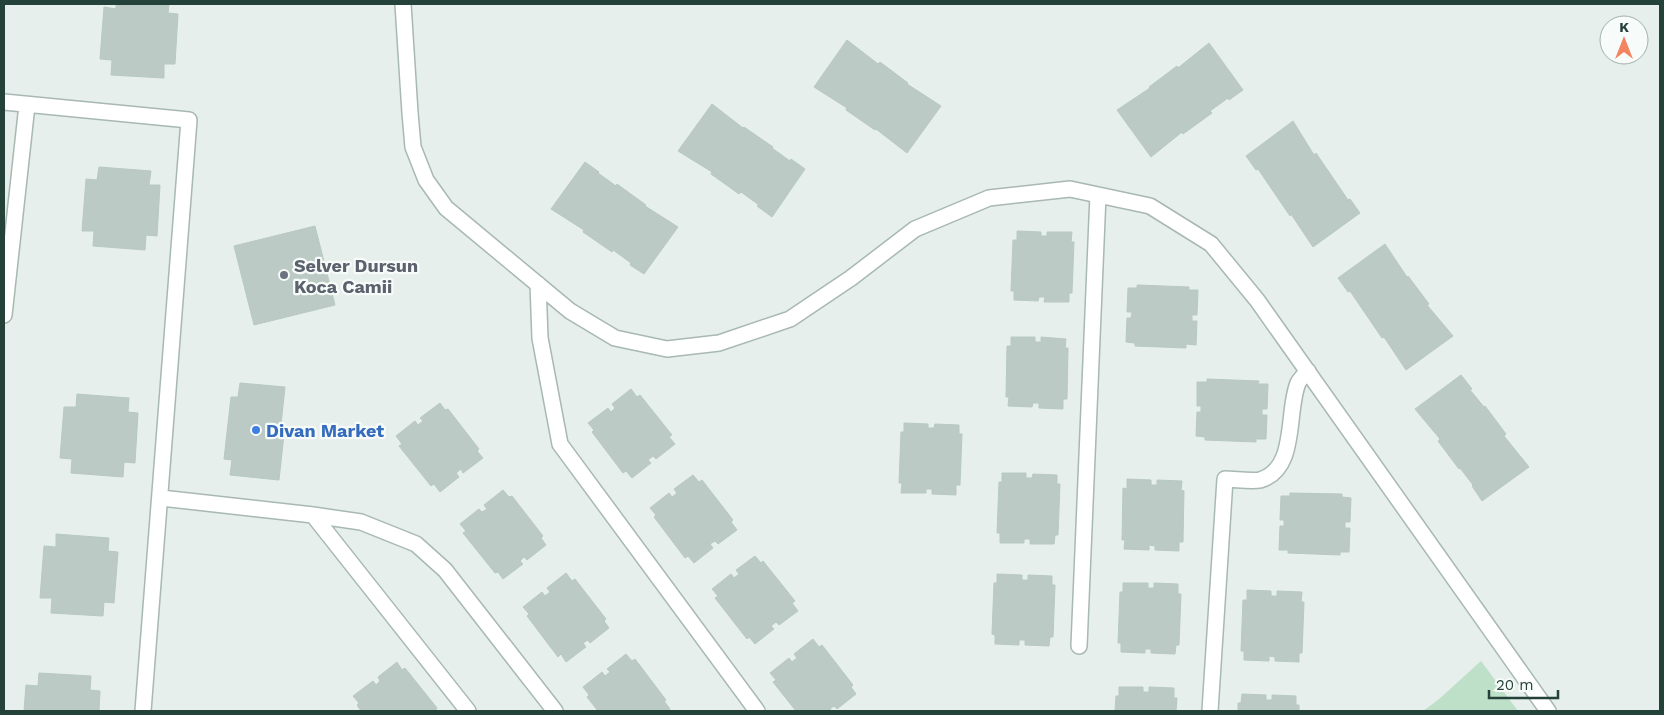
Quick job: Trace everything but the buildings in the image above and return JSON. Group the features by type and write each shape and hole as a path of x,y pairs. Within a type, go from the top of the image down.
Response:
{"street":[{"path":"403,4 414,147 426,180 446,208 570,311 615,338 667,349 719,343 790,319 851,278 915,229 989,198 1070,188 1150,206 1211,244 1257,300 1548,711"},
{"path":"4,102 189,120 143,711"},
{"path":"4,315 27,105"},
{"path":"1079,646 1098,195"},
{"path":"538,284 540,338 560,444 757,711"},
{"path":"1210,711 1225,479 1258,480 1266,477 1279,466 1286,452 1298,382 1308,371"},
{"path":"160,498 361,522 416,544 446,570 554,711"},
{"path":"313,515 468,711"}],"green space":[{"path":"1481,661 1518,711 1423,711 1438,700"}],"place":[{"name":"Selver Dursun Koca Camii","path":"284,275"},
{"name":"Divan Market","path":"256,430"}]}
